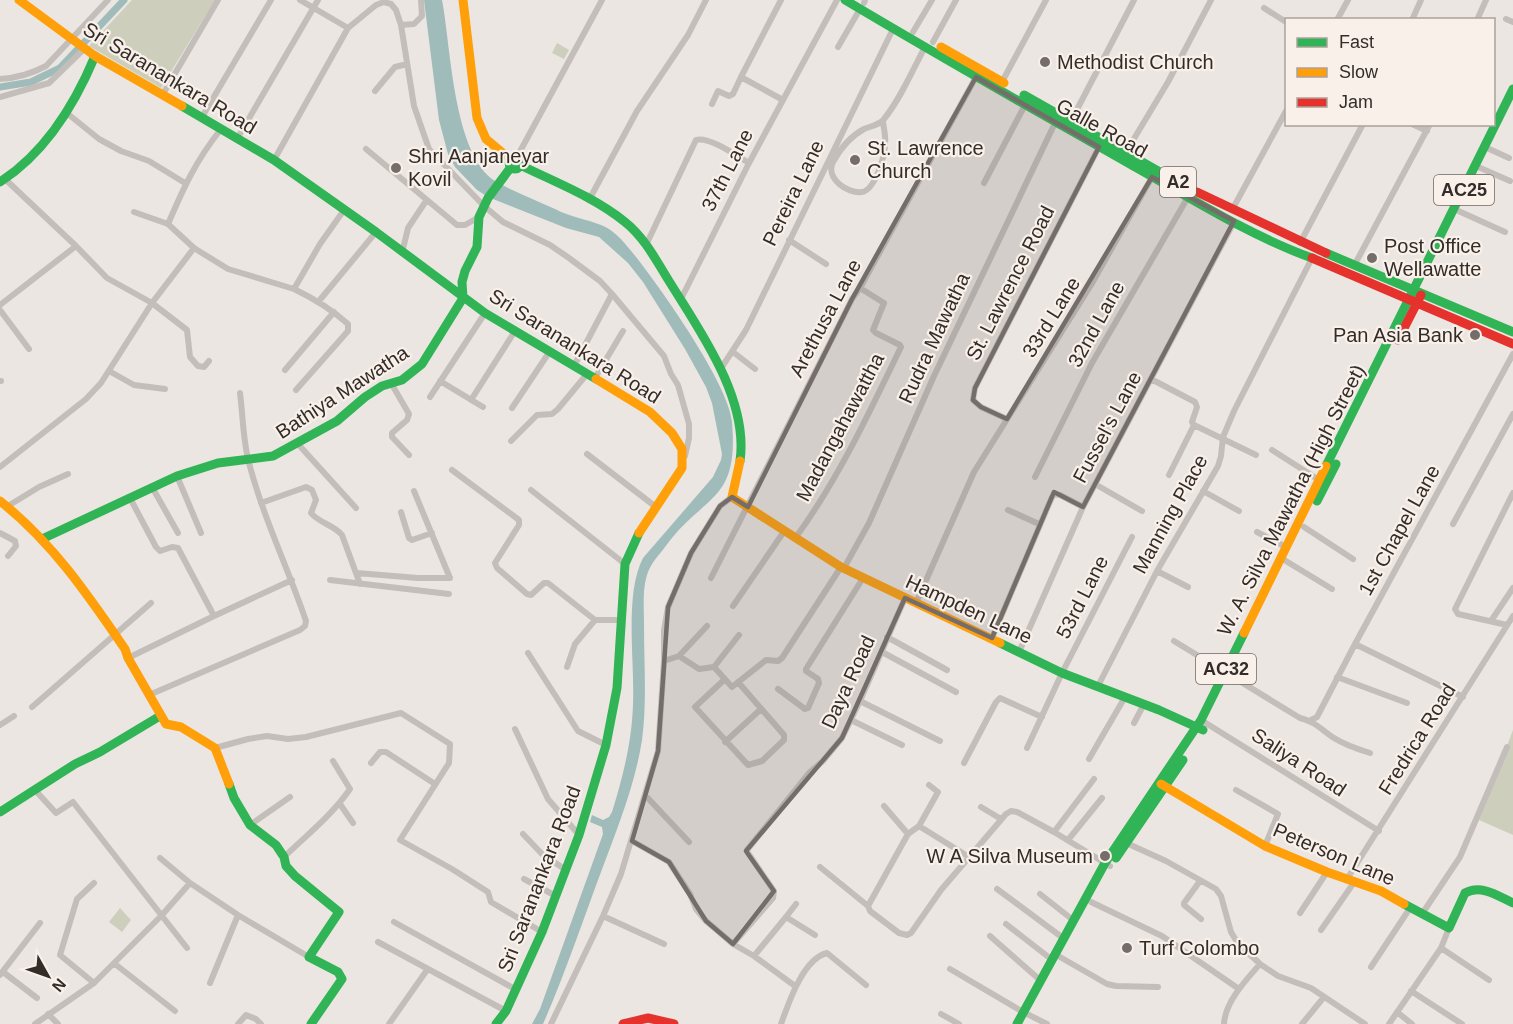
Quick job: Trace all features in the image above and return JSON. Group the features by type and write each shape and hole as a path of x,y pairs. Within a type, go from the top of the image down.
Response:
{"main road":[{"name":"Sri Saranankara Road","path":"20,0 95,56 274,160 485,313 643,406 678,440 685,456 682,468 634,541 625,564 616,688 606,745 579,835 542,932 506,1011 496,1024"},
{"path":"463,0 473,99 481,131 487,140 514,162 623,220 646,245 707,342 740,426 740,457 732,497"},
{"name":"Galle Road","path":"845,0 862,3 913,32 929,45"},
{"name":"Galle Road","path":"862,3 893,28 1002,82 1126,152 1234,221 1312,258 1513,332"},
{"path":"2,181 36,150 68,114 95,56"},
{"name":"Galle Road","path":"949,57 976,78 1152,177 1300,244 1354,264 1513,344"},
{"name":"AC25","path":"1416,296 1454,209 1513,90"},
{"path":"463,298 462,282 477,247 479,217 486,202 514,162"},
{"name":"W. A. Silva Mawatha (High Street)","path":"1284,559 1286,547 1319,480 1416,296"},
{"name":"W. A. Silva Mawatha (High Street)","path":"1017,1024 1026,1017 1056,958 1063,938 1107,865 1202,725 1284,559 1304,527 1416,296"},
{"name":"Bathiya Mawatha","path":"42,539 177,476 218,462 273,456 298,444 337,421 382,386 402,380 422,364 463,298"},
{"name":"Hampden Lane","path":"732,497 842,568 1062,673 1202,725"},
{"path":"4,503 42,539 72,573 125,648 128,658 166,724 181,727 215,748 234,798 250,825 276,845 284,857 286,866 295,876 339,912 309,957 338,972 342,979 311,1024"},
{"path":"0,812 75,764 100,752 160,716"},
{"name":"Peterson Lane","path":"1162,784 1265,846 1327,872 1382,891 1449,928"},
{"name":"W. A. Silva Mawatha (High Street)","path":"1026,1017 1040,980 1091,902 1107,865"},
{"path":"1449,928 1469,889 1477,888 1513,903"},
{"path":"623,1024 641,1018 662,1019 674,1024"}],"street":[{"path":"0,79 15,78 36,72 46,66 108,0"},
{"path":"163,94 218,0"},
{"path":"202,117 271,0"},
{"path":"300,0 348,28"},
{"path":"237,139 318,0"},
{"path":"401,25 414,24 422,16 422,0"},
{"path":"514,162 602,0"},
{"path":"589,200 637,111 688,34 706,0"},
{"path":"712,104 718,91 729,96 733,94 781,0"},
{"name":"37th Lane","path":"681,299 749,163 837,0"},
{"path":"913,32 932,0"},
{"path":"883,122 862,130 846,143 831,167 831,173 838,183 850,190 862,192 868,189 877,176 882,164 885,144 883,122 956,0"},
{"path":"1002,82 1046,0"},
{"path":"1071,121 1134,0"},
{"path":"1126,152 1168,82 1211,0"},
{"path":"1338,18 1348,0"},
{"path":"1413,18 1421,0"},
{"path":"1478,18 1486,0"},
{"path":"274,160 348,28 376,5 384,2 391,4 396,10 401,25 414,106 429,149 486,202 503,222 550,245 600,281 664,356 670,374 678,385 689,424 685,456"},
{"path":"838,47 862,3"},
{"path":"1264,8 1285,21"},
{"path":"1506,19 1513,22"},
{"name":"Pereira Lane","path":"719,370 746,330 893,28"},
{"path":"0,97 49,83 85,48"},
{"path":"375,91 395,67 407,64"},
{"path":"741,77 783,100"},
{"name":"Arethusa Lane","path":"711,578 847,309 976,78"},
{"path":"984,183 1025,105"},
{"path":"68,114 99,139 121,151 149,160 185,183"},
{"path":"1231,211 1285,115"},
{"name":"Rudra Mawatha","path":"738,682 766,660 778,661 782,658 842,568 868,523 934,376 1055,123"},
{"path":"1300,244 1362,126"},
{"path":"1354,264 1429,128"},
{"path":"168,224 185,183 200,155 220,129"},
{"path":"646,245 696,140 699,138 710,141 749,163"},
{"name":"St. Lawrence Road","path":"1007,419 973,400 975,388 1099,147"},
{"path":"1485,147 1509,158"},
{"path":"366,149 457,225 465,225 479,217"},
{"path":"1476,165 1510,181"},
{"name":"33rd Lane","path":"916,603 974,472 1091,285 1152,177"},
{"path":"2,181 76,246 107,278 152,303 187,330 190,357 198,366 204,367 209,361"},
{"name":"32nd Lane","path":"1035,477 1092,363 1189,193"},
{"path":"402,253 408,228 426,201"},
{"path":"1454,209 1505,232"},
{"path":"294,289 320,244 344,210"},
{"path":"134,212 168,224 194,248 228,269 294,289 319,301 348,324 348,332 296,390"},
{"name":"Fussel's Lane","path":"1019,652 1083,507 1234,221"},
{"path":"319,301 376,232"},
{"path":"789,240 826,264"},
{"path":"0,304 76,246"},
{"path":"0,467 86,399 108,371 152,303 194,248"},
{"name":"Manning Place","path":"1098,686 1221,456 1223,437 1312,258"},
{"name":"Madangahawattha","path":"796,537 820,504 846,459 901,348 900,345 873,330 885,305 881,300 860,288"},
{"path":"574,366 612,294"},
{"path":"0,310 29,349"},
{"path":"285,370 334,312"},
{"path":"430,396 485,313"},
{"path":"471,400 515,331"},
{"path":"511,441 537,415 552,414 558,409 591,376 623,331"},
{"path":"512,408 550,351"},
{"path":"733,352 755,369"},
{"name":"1st Chapel Lane","path":"1311,720 1317,717 1513,354"},
{"path":"108,371 134,385 165,389"},
{"path":"1151,379 1195,402 1197,407 1192,422 1194,425 1169,475"},
{"path":"440,381 483,407"},
{"path":"391,383 409,414 407,420 392,433 392,438 408,455"},
{"path":"149,694 305,626 306,621 292,580 261,503 248,460 240,393"},
{"path":"1453,524 1513,414"},
{"path":"1194,425 1223,437 1256,455"},
{"path":"298,444 356,508"},
{"path":"1272,450 1319,480"},
{"path":"587,454 656,507"},
{"path":"452,470 519,520 519,525 495,563 497,568 527,594 531,595 544,583 548,583 595,620 620,620"},
{"path":"4,503 68,474"},
{"path":"177,476 201,533"},
{"path":"1095,484 1142,512"},
{"path":"152,487 178,533"},
{"path":"261,503 296,489 312,490 316,500 311,513 321,522 338,530 360,584"},
{"path":"531,490 625,564"},
{"path":"357,573 450,578 414,491"},
{"path":"1203,491 1239,511"},
{"path":"992,638 1039,524 1055,494 1083,507"},
{"path":"1507,625 1468,618 1458,614 1455,609 1513,494"},
{"path":"551,1024 621,874 658,751 664,630 668,607 691,553 720,506 732,497"},
{"path":"130,498 156,547 160,551 172,547 178,548 214,616"},
{"path":"1008,510 1039,524"},
{"path":"401,512 409,538 412,540 432,533"},
{"path":"1304,527 1353,559"},
{"path":"733,606 785,530"},
{"path":"1257,532 1286,547"},
{"path":"0,533 15,541 16,546 8,556"},
{"name":"53rd Lane","path":"1027,748 1062,673 1132,537"},
{"path":"1284,559 1332,589"},
{"path":"1157,572 1188,587"},
{"path":"778,689 805,709 808,708 819,683 818,679 806,669 863,578"},
{"path":"128,658 292,580"},
{"path":"330,580 449,594"},
{"path":"1491,621 1513,588"},
{"name":"Daya Road","path":"734,944 773,898 774,891 747,850 810,772 823,761 842,738 905,598"},
{"path":"32,707 150,603"},
{"name":"Fredrica Road","path":"1321,930 1379,831 1513,616"},
{"path":"567,667 575,644 595,620"},
{"path":"664,661 679,656 707,626"},
{"path":"679,656 699,669 714,667 740,634"},
{"path":"887,637 947,670"},
{"path":"1174,640 1300,718 1311,720 1330,736 1346,745 1370,753"},
{"name":"Fredrica Road","path":"1355,644 1463,697"},
{"path":"882,652 956,692"},
{"path":"528,653 578,731 606,745"},
{"path":"714,667 725,679 732,687 738,682 784,735 784,740 762,761 748,765 695,707 725,679"},
{"path":"1337,677 1407,703"},
{"path":"1089,759 1125,697"},
{"path":"964,763 1000,698 1042,717"},
{"path":"860,701 940,741"},
{"path":"1134,723 1144,705"},
{"path":"725,742 761,709"},
{"path":"215,748 267,736 288,739 306,737 401,713 450,744 449,763 400,840 470,880 488,892 491,902 542,932"},
{"path":"0,725 14,716"},
{"path":"851,720 902,745"},
{"name":"Saliya Road","path":"1202,725 1379,831"},
{"path":"515,729 548,799 579,835"},
{"path":"1422,915 1460,857 1507,747"},
{"path":"371,763 380,752 386,752 435,784"},
{"path":"284,857 340,804 350,789 333,761"},
{"path":"1054,832 1094,780"},
{"path":"868,906 908,834 920,826 938,792 928,785"},
{"path":"35,790 56,813 73,802 187,948"},
{"path":"1236,790 1278,814 1265,846"},
{"path":"645,795 689,842"},
{"path":"250,825 290,797"},
{"path":"1068,840 1102,798"},
{"path":"340,804 353,823"},
{"path":"884,806 908,834"},
{"path":"981,807 1001,819"},
{"path":"820,867 868,906 870,911 899,933 907,935 911,933 941,890 1001,819 1011,811 1054,832 1107,865"},
{"path":"920,826 969,857"},
{"path":"524,834 542,854 566,870"},
{"path":"632,841 669,862 690,894 696,909 706,921 734,944 795,986"},
{"path":"1122,842 1166,861 1216,890 1221,896 1231,932 1237,942 1260,963 1278,976 1311,988 1365,1024"},
{"path":"160,858 190,883 238,915 309,957"},
{"path":"1300,913 1327,872"},
{"path":"524,879 556,896"},
{"path":"1200,881 1184,905 1201,919"},
{"path":"94,883 78,899 60,955 94,983"},
{"path":"35,1024 94,983 115,964 190,883"},
{"path":"997,889 1063,938"},
{"path":"1040,894 1073,920"},
{"path":"1091,902 1162,936 1239,989"},
{"path":"754,956 796,904"},
{"path":"1371,967 1410,908"},
{"path":"210,983 238,915"},
{"path":"603,916 664,944"},
{"path":"786,916 815,935"},
{"path":"394,922 515,989"},
{"path":"37,998 1,973 40,923"},
{"path":"1006,924 1056,958 1107,984 1158,987"},
{"path":"1389,1024 1441,948 1449,928"},
{"path":"990,936 1040,980"},
{"path":"378,942 506,1011"},
{"path":"1441,948 1489,980"},
{"path":"781,1024 795,986 818,955 827,953 866,985"},
{"path":"1224,1024 1224,1016 1239,989 1260,963"},
{"path":"115,964 175,1011"},
{"path":"950,969 1026,1017 1047,1024"},
{"path":"389,1024 427,970"},
{"path":"1411,991 1462,1024"},
{"path":"1302,1024 1323,997"},
{"path":"1397,1012 1412,1024"},
{"path":"48,1014 58,1024"},
{"path":"941,1014 959,1024"},
{"path":"238,1024 246,1015 261,1024"}],"highlighted area":[{"path":"976,77 1099,147 975,388 973,400 981,407 1007,419 1152,177 1234,221 1083,507 1054,492 992,638 905,598 842,738 746,851 774,891 733,944 706,921 669,862 632,841 658,751 668,607 691,553 720,506 732,497 748,507 852,299"}],"green space":[{"path":"132,0 215,0 161,88 89,46"},
{"path":"557,43 569,50 564,59 552,53"},
{"path":"1513,730 1513,835 1479,820"},
{"path":"120,908 131,920 122,932 109,922"}],"water":[{"path":"424,0 442,0 462,124 470,148 481,167 502,185 561,212 605,227 622,240 691,335 719,384 732,422 733,449 730,469 724,483 716,495 679,529 648,572 644,598 644,712 639,757 619,823 543,1024 532,1024 540,1009 603,834 602,827 590,822 592,815 603,820 609,817 626,759 632,718 632,609 637,573 643,558 713,477 722,454 712,403 706,387 643,282 628,263 599,237 566,228 488,197 477,190 455,167 448,154 439,120"}],"waterway":[{"path":"0,87 31,82 60,68 124,0"}],"traffic: fast":[{"path":"845,0 1219,215 1288,249 1312,258"},
{"path":"0,182 31,157 45,142 78,92 95,56"},
{"path":"1495,125 1513,89"},
{"path":"1024,95 1158,171"},
{"path":"182,106 274,160 485,313 596,379"},
{"path":"1326,466 1495,126"},
{"path":"515,157 521,163 515,169 509,163 515,157"},
{"path":"520,165 574,190 613,213 632,228 644,242 720,366 737,414 741,438 740,461"},
{"path":"42,539 177,476 218,463 273,456 337,421 382,386 402,380 422,364 463,298 462,282 477,247 479,217 488,198 511,167"},
{"path":"1326,253 1513,332"},
{"path":"1317,501 1336,464"},
{"path":"496,1024 506,1011 542,932 579,835 606,745 617,688 625,564 639,533"},
{"path":"1017,1024 1105,863 1201,720 1244,633"},
{"path":"1000,643 1062,673 1159,710 1203,730"},
{"path":"0,812 75,764 100,752 160,716"},
{"path":"1116,858 1183,760"},
{"path":"229,784 234,798 250,825 276,845 284,857 286,866 295,876 339,912 309,957 338,972 342,979 311,1024"},
{"path":"1404,904 1449,928 1465,893 1483,890 1513,903"}],"traffic: slow":[{"path":"19,0 95,56 182,106"},
{"path":"463,0 477,118 486,139 510,159"},
{"path":"941,47 1004,83"},
{"path":"596,379 650,412 672,433 682,449 682,468 639,533"},
{"path":"740,461 732,497 841,567 1000,643"},
{"path":"1244,633 1326,466"},
{"path":"0,501 53,552 83,589 125,649 166,724 181,727 215,748 229,784"},
{"path":"1161,784 1265,846 1327,872 1381,891 1404,904"}],"traffic: jam":[{"path":"1197,192 1326,253"},
{"path":"1312,258 1513,344"},
{"path":"1398,340 1421,295"},
{"path":"623,1024 648,1018 674,1024"}],"place":[{"name":"Methodist Church","path":"1045,62"},
{"name":"St. Lawrence Church","path":"855,160"},
{"name":"Shri Aanjaneyar Kovil","path":"396,168"},
{"name":"Post Office Wellawatte","path":"1372,258"},
{"name":"Pan Asia Bank","path":"1475,335"},
{"name":"W A Silva Museum","path":"1105,856"},
{"name":"Turf Colombo","path":"1127,948"}]}
